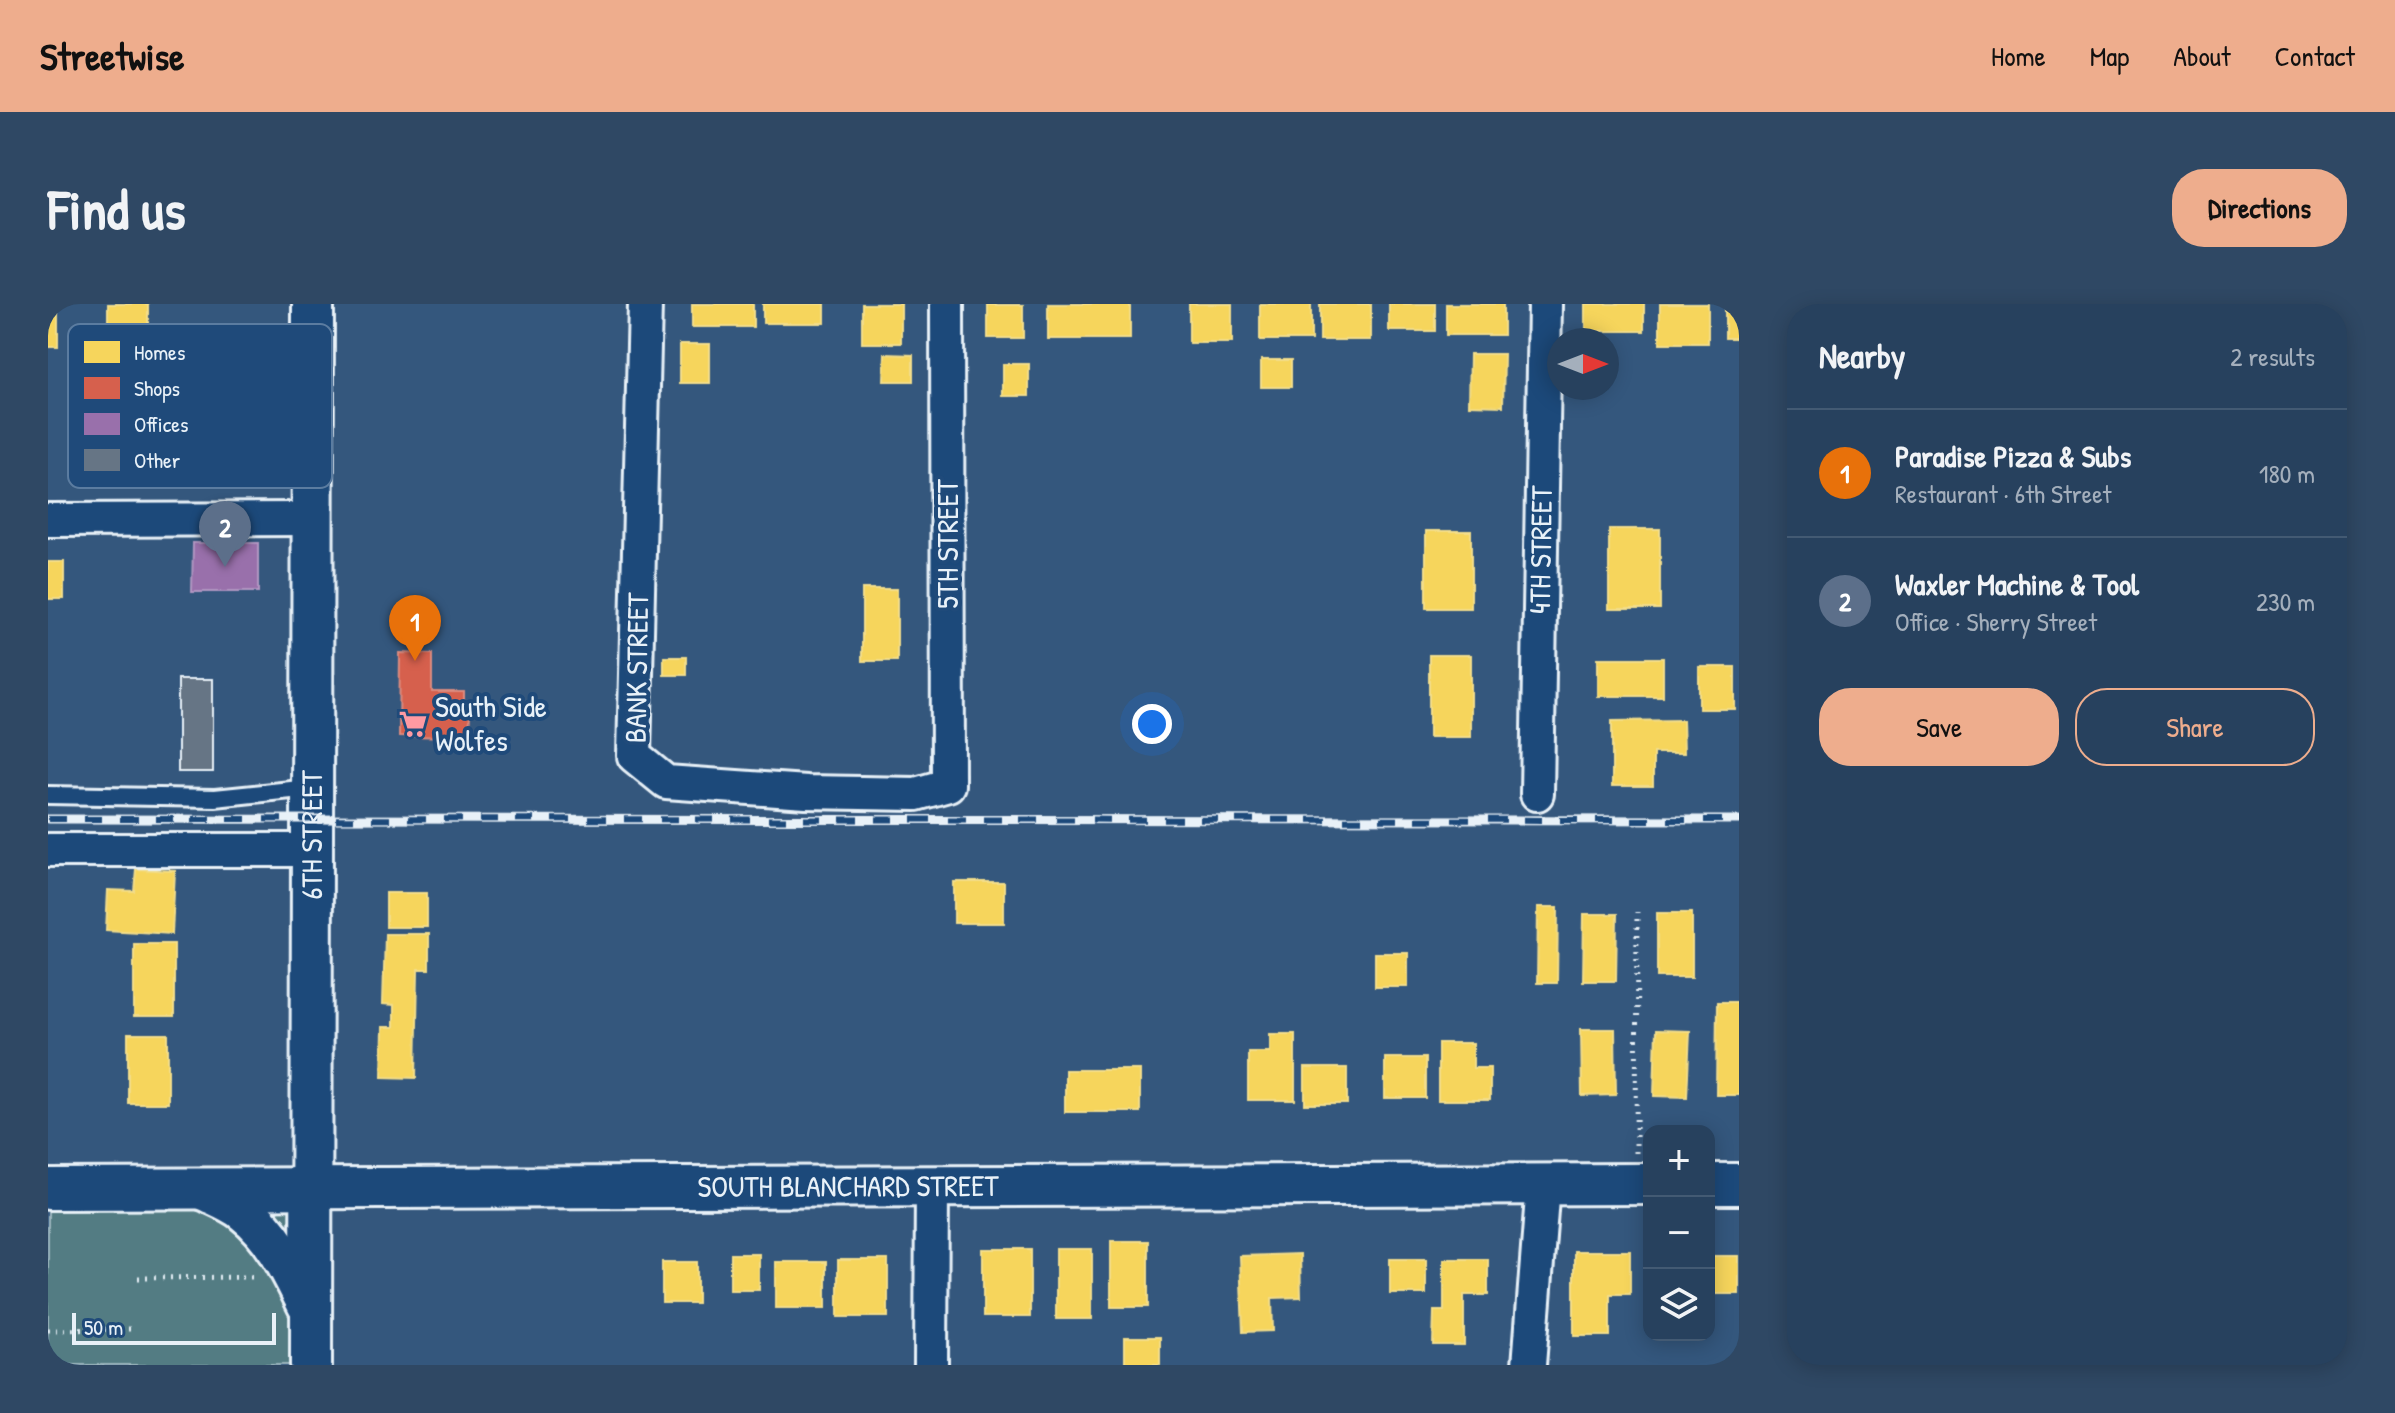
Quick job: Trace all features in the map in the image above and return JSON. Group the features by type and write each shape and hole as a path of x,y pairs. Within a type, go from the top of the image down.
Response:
{"street":[{"name":"6TH STREET","path":"313,304 313,324"},
{"name":"BANK STREET","path":"645,304 634,756 666,782 806,792 916,794 948,785"},
{"name":"5TH STREET","path":"947,304 948,785"},
{"name":"4TH STREET","path":"1537,794 1545,304"},
{"name":"6TH STREET","path":"311,488 311,1365"},
{"path":"48,520 311,519"},
{"path":"48,850 310,850"},
{"name":"SOUTH BLANCHARD STREET","path":"48,1189 1543,1184 1642,1169"},
{"path":"1529,1365 1543,1184"},
{"path":"1715,1184 1739,1184"},
{"path":"931,1365 932,1187"},
{"path":"201,1188 243,1210 269,1236 311,1311"}],"lane":[{"path":"48,795 215,798 310,788"}],"path":[{"path":"1637,912 1642,1169"},
{"path":"138,1278 293,1276"},
{"path":"48,1330 134,1329"}],"green space":[{"path":"310,1189 311,1365 48,1365 48,1190"}],"building: Homes":[{"path":"108,304 148,304 148,324 108,324"},
{"path":"692,304 753,304 753,327 692,327"},
{"path":"763,304 825,304 825,323 763,323"},
{"path":"862,304 901,304 901,343 862,343"},
{"path":"1048,304 1130,304 1130,339 1048,339"},
{"path":"1189,304 1232,304 1232,343 1189,343"},
{"path":"1260,304 1311,304 1311,340 1260,340"},
{"path":"1320,304 1371,304 1371,340 1320,340"},
{"path":"1389,304 1435,304 1435,331 1389,331"},
{"path":"1446,304 1503,304 1503,335 1446,335"},
{"path":"1586,304 1644,304 1644,331 1586,328"},
{"path":"1660,304 1708,304 1708,343 1660,343"},
{"path":"1725,304 1739,304 1739,338 1725,338"},
{"path":"48,305 58,305 58,347 48,347"},
{"path":"988,305 1023,305 1023,338 988,338"},
{"path":"680,344 710,344 710,383 680,383"},
{"path":"885,354 913,355 913,381 884,381"},
{"path":"1470,354 1504,354 1503,406 1469,405"},
{"path":"1261,360 1291,360 1291,387 1261,387"},
{"path":"1003,364 1029,364 1029,396 1003,396"},
{"path":"1609,529 1660,529 1660,609 1609,609"},
{"path":"1426,531 1471,531 1471,608 1426,608"},
{"path":"48,562 64,562 64,599 48,599"},
{"path":"862,589 897,589 897,661 862,661"},
{"path":"1429,655 1471,655 1471,737 1429,737"},
{"path":"664,657 686,657 686,675 664,675"},
{"path":"1598,658 1663,658 1663,696 1598,696"},
{"path":"1699,667 1735,667 1735,709 1699,709"},
{"path":"1683,720 1684,753 1653,753 1653,786 1612,786 1612,721"},
{"path":"136,869 175,871 172,934 106,930 108,890 134,891"},
{"path":"954,882 1004,882 1004,923 954,923"},
{"path":"386,893 427,893 427,927 386,927"},
{"path":"1538,907 1558,907 1557,983 1537,983"},
{"path":"1657,913 1692,913 1692,977 1657,977"},
{"path":"1584,914 1617,914 1616,981 1583,981"},
{"path":"385,934 429,934 429,969 418,969 416,1078 382,1077 383,1027 394,1027 394,1005 383,1004"},
{"path":"134,944 174,944 174,1017 134,1017"},
{"path":"1375,953 1408,953 1408,987 1375,987"},
{"path":"1717,1002 1739,1002 1739,1095 1716,1095"},
{"path":"1581,1029 1615,1029 1616,1095 1582,1096"},
{"path":"1656,1030 1690,1031 1687,1097 1654,1096"},
{"path":"128,1034 168,1034 168,1103 128,1103"},
{"path":"1270,1034 1295,1034 1295,1100 1248,1100 1248,1052 1270,1052"},
{"path":"1438,1043 1473,1043 1473,1068 1490,1068 1490,1100 1438,1100"},
{"path":"1385,1058 1425,1058 1425,1098 1385,1098"},
{"path":"1305,1068 1347,1068 1347,1104 1305,1104"},
{"path":"1065,1070 1140,1070 1140,1112 1065,1112"},
{"path":"1111,1241 1148,1241 1148,1307 1111,1307"},
{"path":"983,1249 1030,1249 1030,1317 983,1317"},
{"path":"1056,1249 1092,1249 1092,1319 1056,1319"},
{"path":"1574,1251 1630,1251 1630,1294 1610,1294 1610,1336 1574,1336"},
{"path":"730,1254 759,1254 759,1290 730,1290"},
{"path":"1300,1254 1301,1297 1272,1298 1273,1331 1243,1332 1240,1256"},
{"path":"1715,1256 1739,1256 1739,1294 1715,1294"},
{"path":"1390,1259 1426,1259 1426,1294 1390,1294"},
{"path":"1444,1259 1488,1259 1488,1295 1464,1295 1464,1345 1433,1345 1434,1311 1444,1311"},
{"path":"838,1260 888,1260 888,1317 838,1317"},
{"path":"662,1262 697,1262 697,1303 662,1303"},
{"path":"776,1262 826,1262 826,1308 776,1308"},
{"path":"1125,1337 1160,1337 1160,1365 1125,1365"}],"building: Shops":[{"path":"400,653 432,654 432,692 464,692 464,712 470,712 469,737 399,736"}],"building: Offices":[{"path":"193,543 258,543 258,592 192,592"}],"building: Other":[{"path":"178,679 213,679 213,772 178,772"}],"railway":[{"path":"48,819 1739,820"}],"place":[{"name":"Waxler Machine & Tool","path":"225,567"},
{"name":"Paradise Pizza & Subs","path":"415,661"},
{"name":"South Side Wolfes","path":"413,724"}]}
